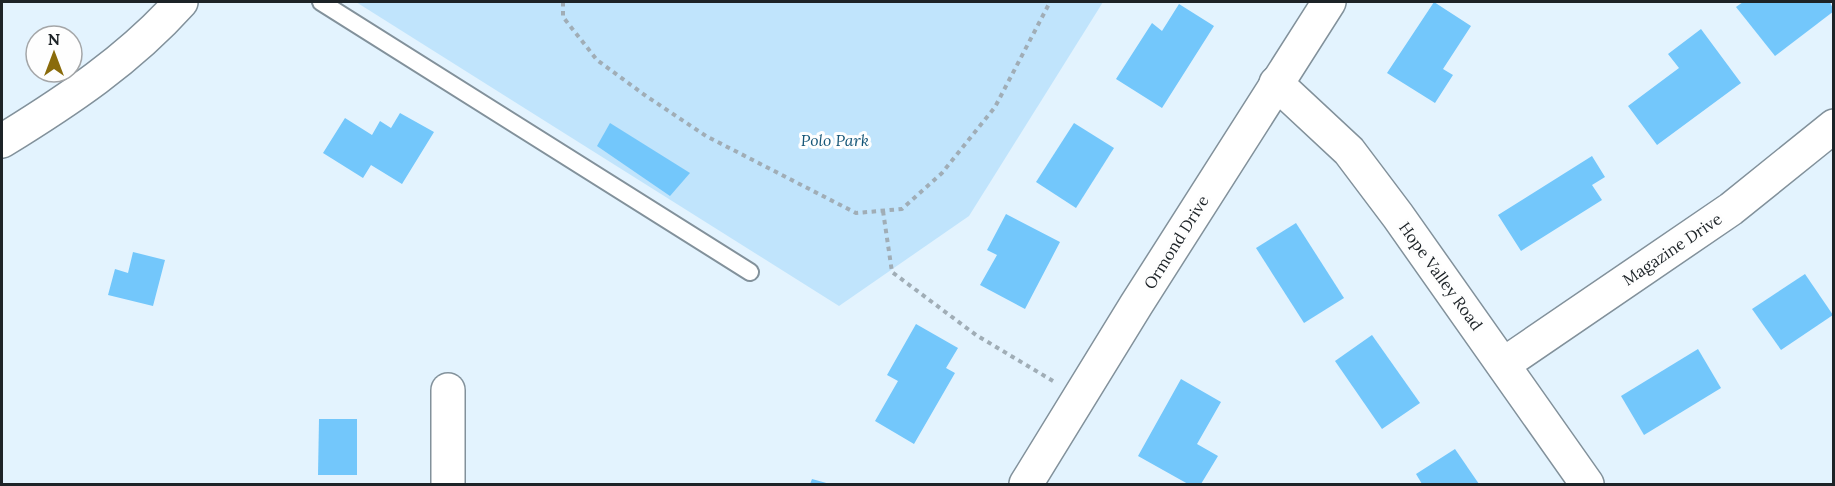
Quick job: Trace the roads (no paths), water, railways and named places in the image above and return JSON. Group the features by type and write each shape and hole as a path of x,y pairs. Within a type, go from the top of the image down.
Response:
{"street":[{"path":"2,141 99,78 144,41 181,2"},
{"name":"Ormond Drive","path":"1026,484 1329,2"},
{"name":"Hope Valley Road","path":"1276,83 1349,151 1504,364 1587,484"},
{"name":"Magazine Drive","path":"1504,364 1731,209 1833,126"},
{"path":"447,390 447,484"}],"lane":[{"path":"321,2 750,272"}],"park label":[{"name":"Polo Park","path":"835,140"}]}
